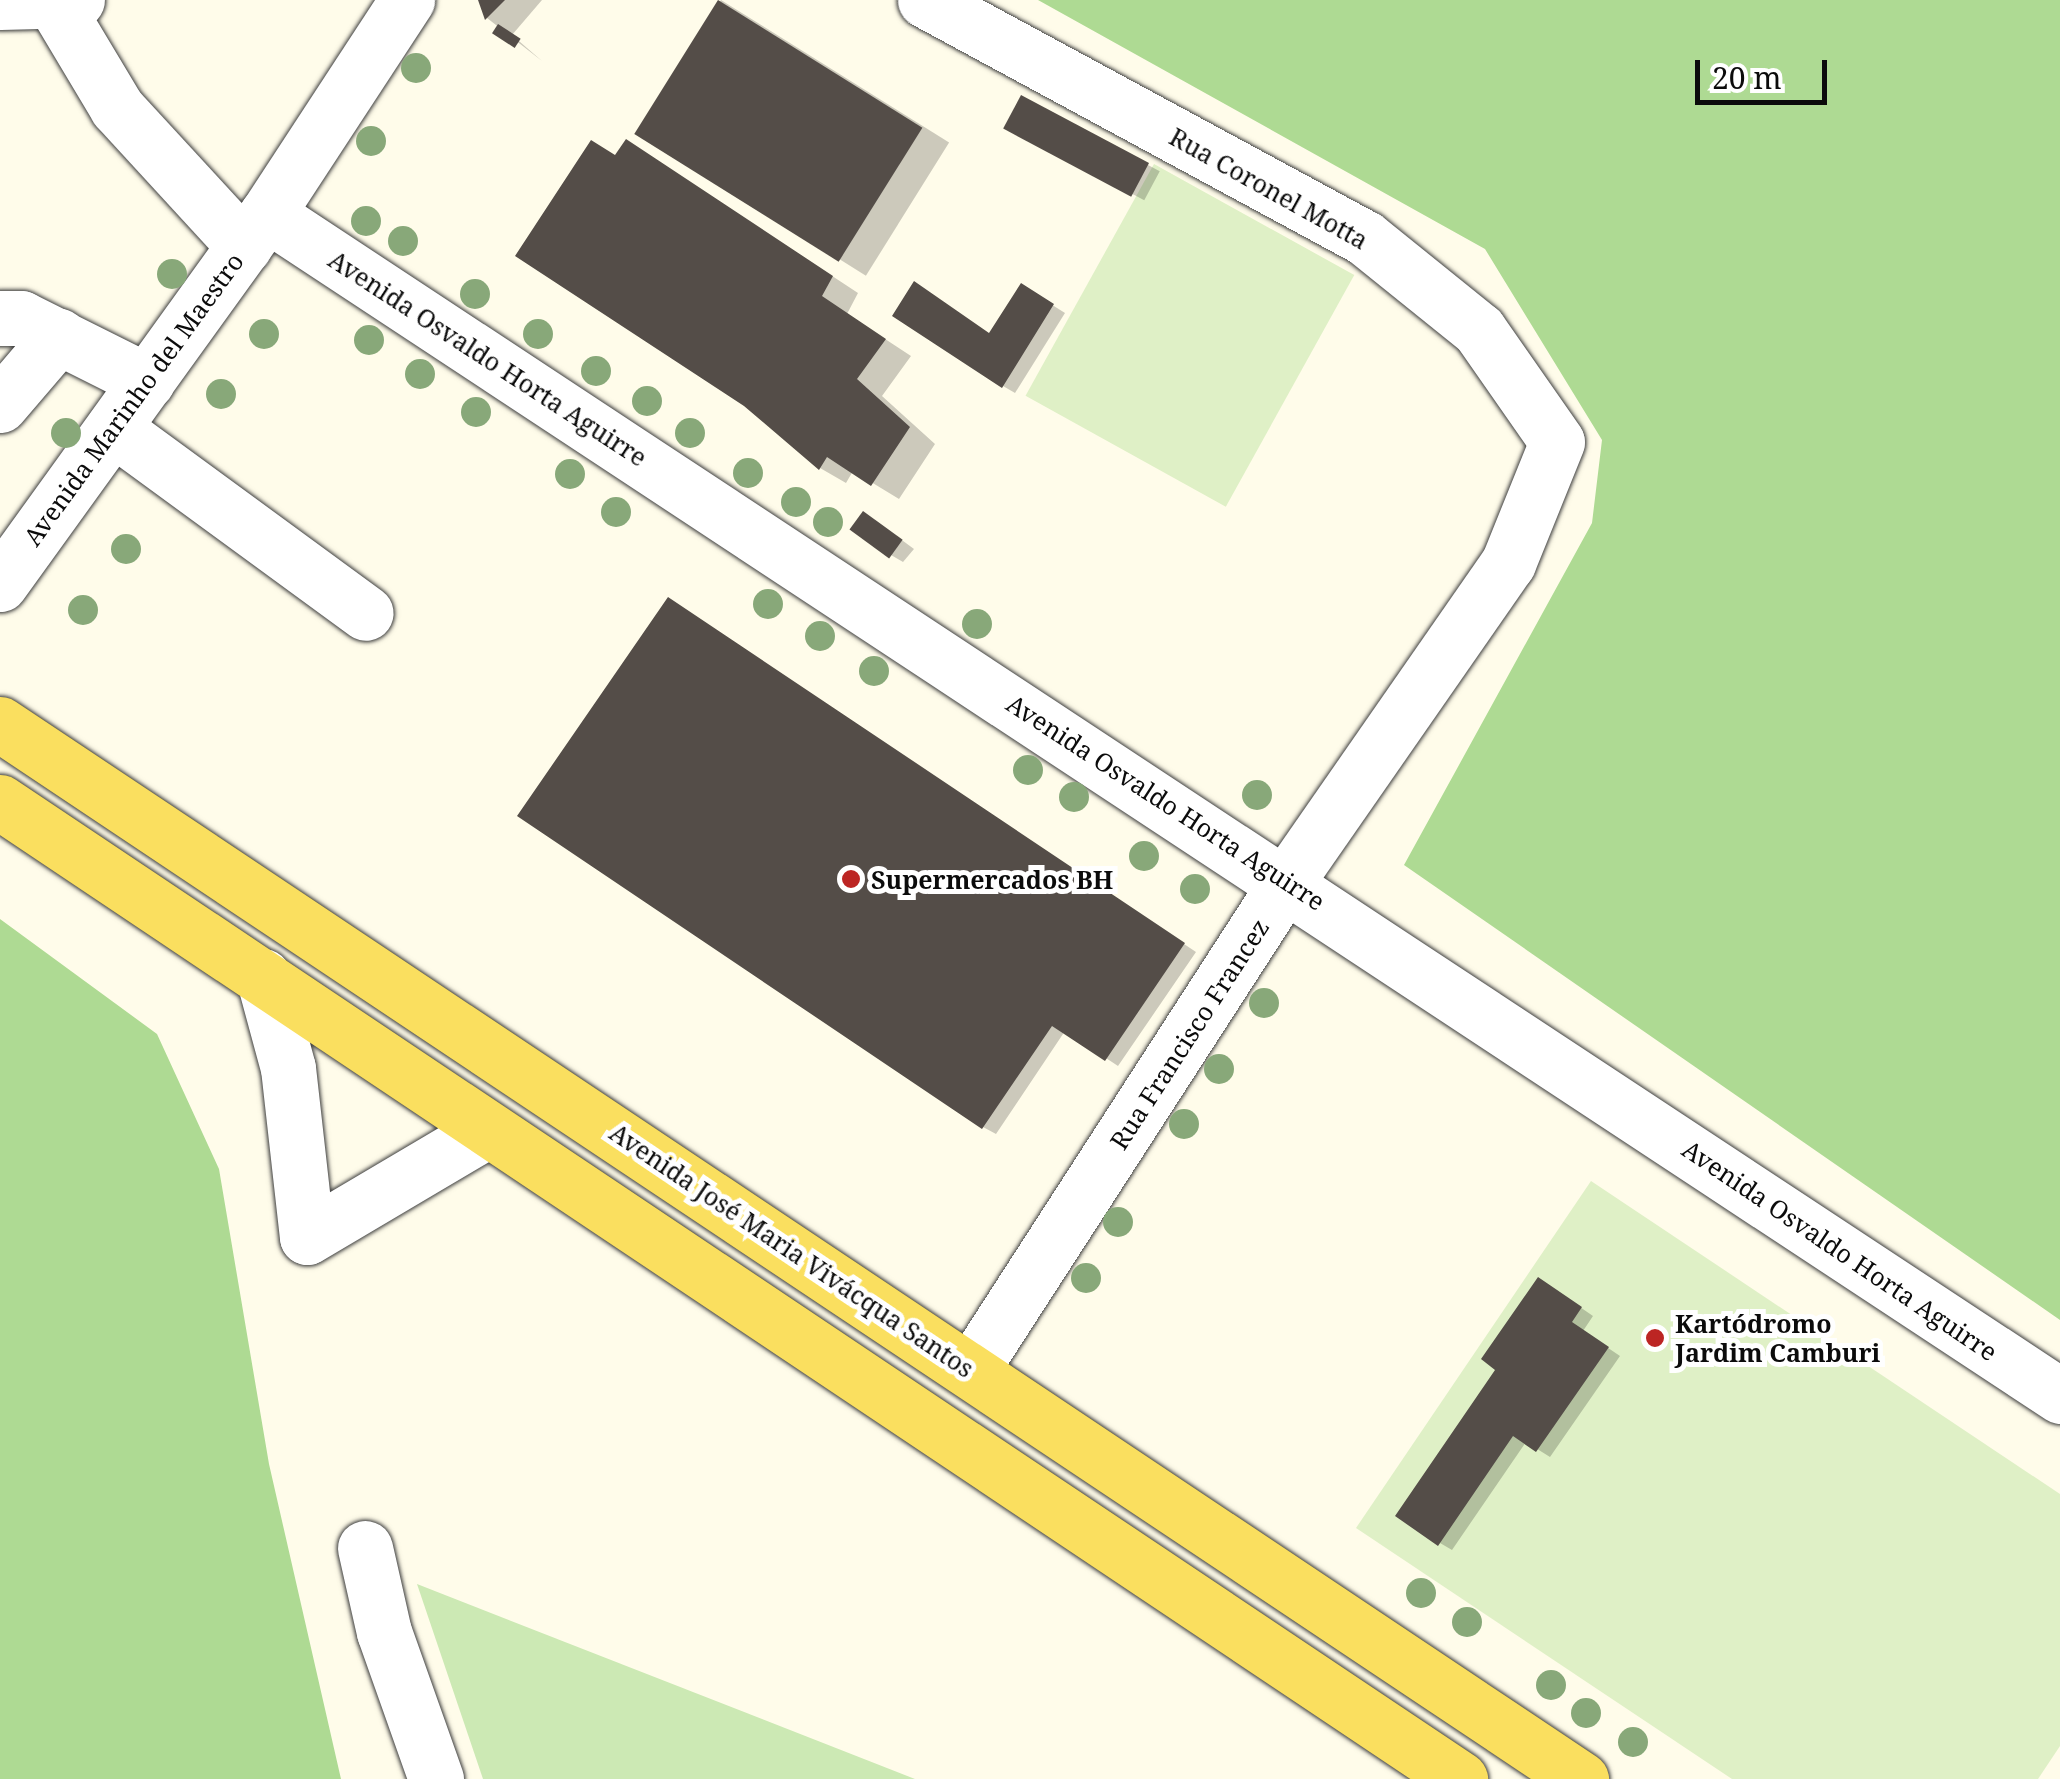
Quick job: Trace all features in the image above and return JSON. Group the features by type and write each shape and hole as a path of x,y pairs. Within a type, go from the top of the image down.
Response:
{"main road":[{"name":"Avenida José Maria Vivácqua Santos","path":"0,724 1581,1779"},
{"path":"0,802 1460,1779"}],"street":[{"name":"Avenida Marinho del Maestro","path":"6,557 147,381 255,230 407,0"},
{"name":"Rua Coronel Motta","path":"925,0 1365,238 1478,330 1557,442"},
{"path":"0,2 66,3"},
{"name":"Avenida Osvaldo Horta Aguirre","path":"66,3 117,108 255,230 1287,881 2060,1396"},
{"path":"0,318 58,336 147,381"},
{"path":"0,406 58,336"},
{"path":"113,428 366,613"},
{"name":"Rua Francisco Francez","path":"972,1370 1287,881 1508,564 1557,442"},
{"path":"263,976 288,1068 307,1236 488,1130"},
{"path":"365,1548 436,1779"}],"green space":[{"path":"1038,0 2060,0 2060,1320 1404,865 1592,523 1602,440 1485,249"},
{"path":"1154,164 1354,275 1226,507 1026,396"},
{"path":"0,919 157,1034 219,1169 269,1464 341,1779 0,1779"},
{"name":"Kartódromo Jardim Camburi","path":"1591,1181 2060,1494 2060,1746 2038,1779 1732,1779 1356,1528"},
{"path":"417,1584 915,1779 483,1779"}],"building":[{"path":"478,0 505,0 485,20"},
{"path":"718,0 922,128 839,262 634,134"},
{"path":"498,24 521,39 515,48 492,33"},
{"path":"1021,95 1149,163 1131,197 1003,129"},
{"path":"626,139 833,276 822,296 886,339 857,379 910,427 871,486 827,457 819,470 744,406 515,256 591,140 615,155"},
{"path":"914,281 989,333 1021,283 1054,304 1002,388 892,316"},
{"path":"863,511 903,540 889,558 849,530"},
{"name":"Supermercados BH","path":"668,597 1185,943 1105,1061 1052,1026 982,1129 517,816"},
{"path":"1538,1277 1582,1307 1572,1322 1609,1347 1536,1452 1513,1436 1438,1546 1395,1516 1495,1370 1481,1359"}],"place":[{"name":"Supermercados BH","path":"851,879"},
{"name":"Kartódromo Jardim Camburi","path":"1655,1338"}]}
